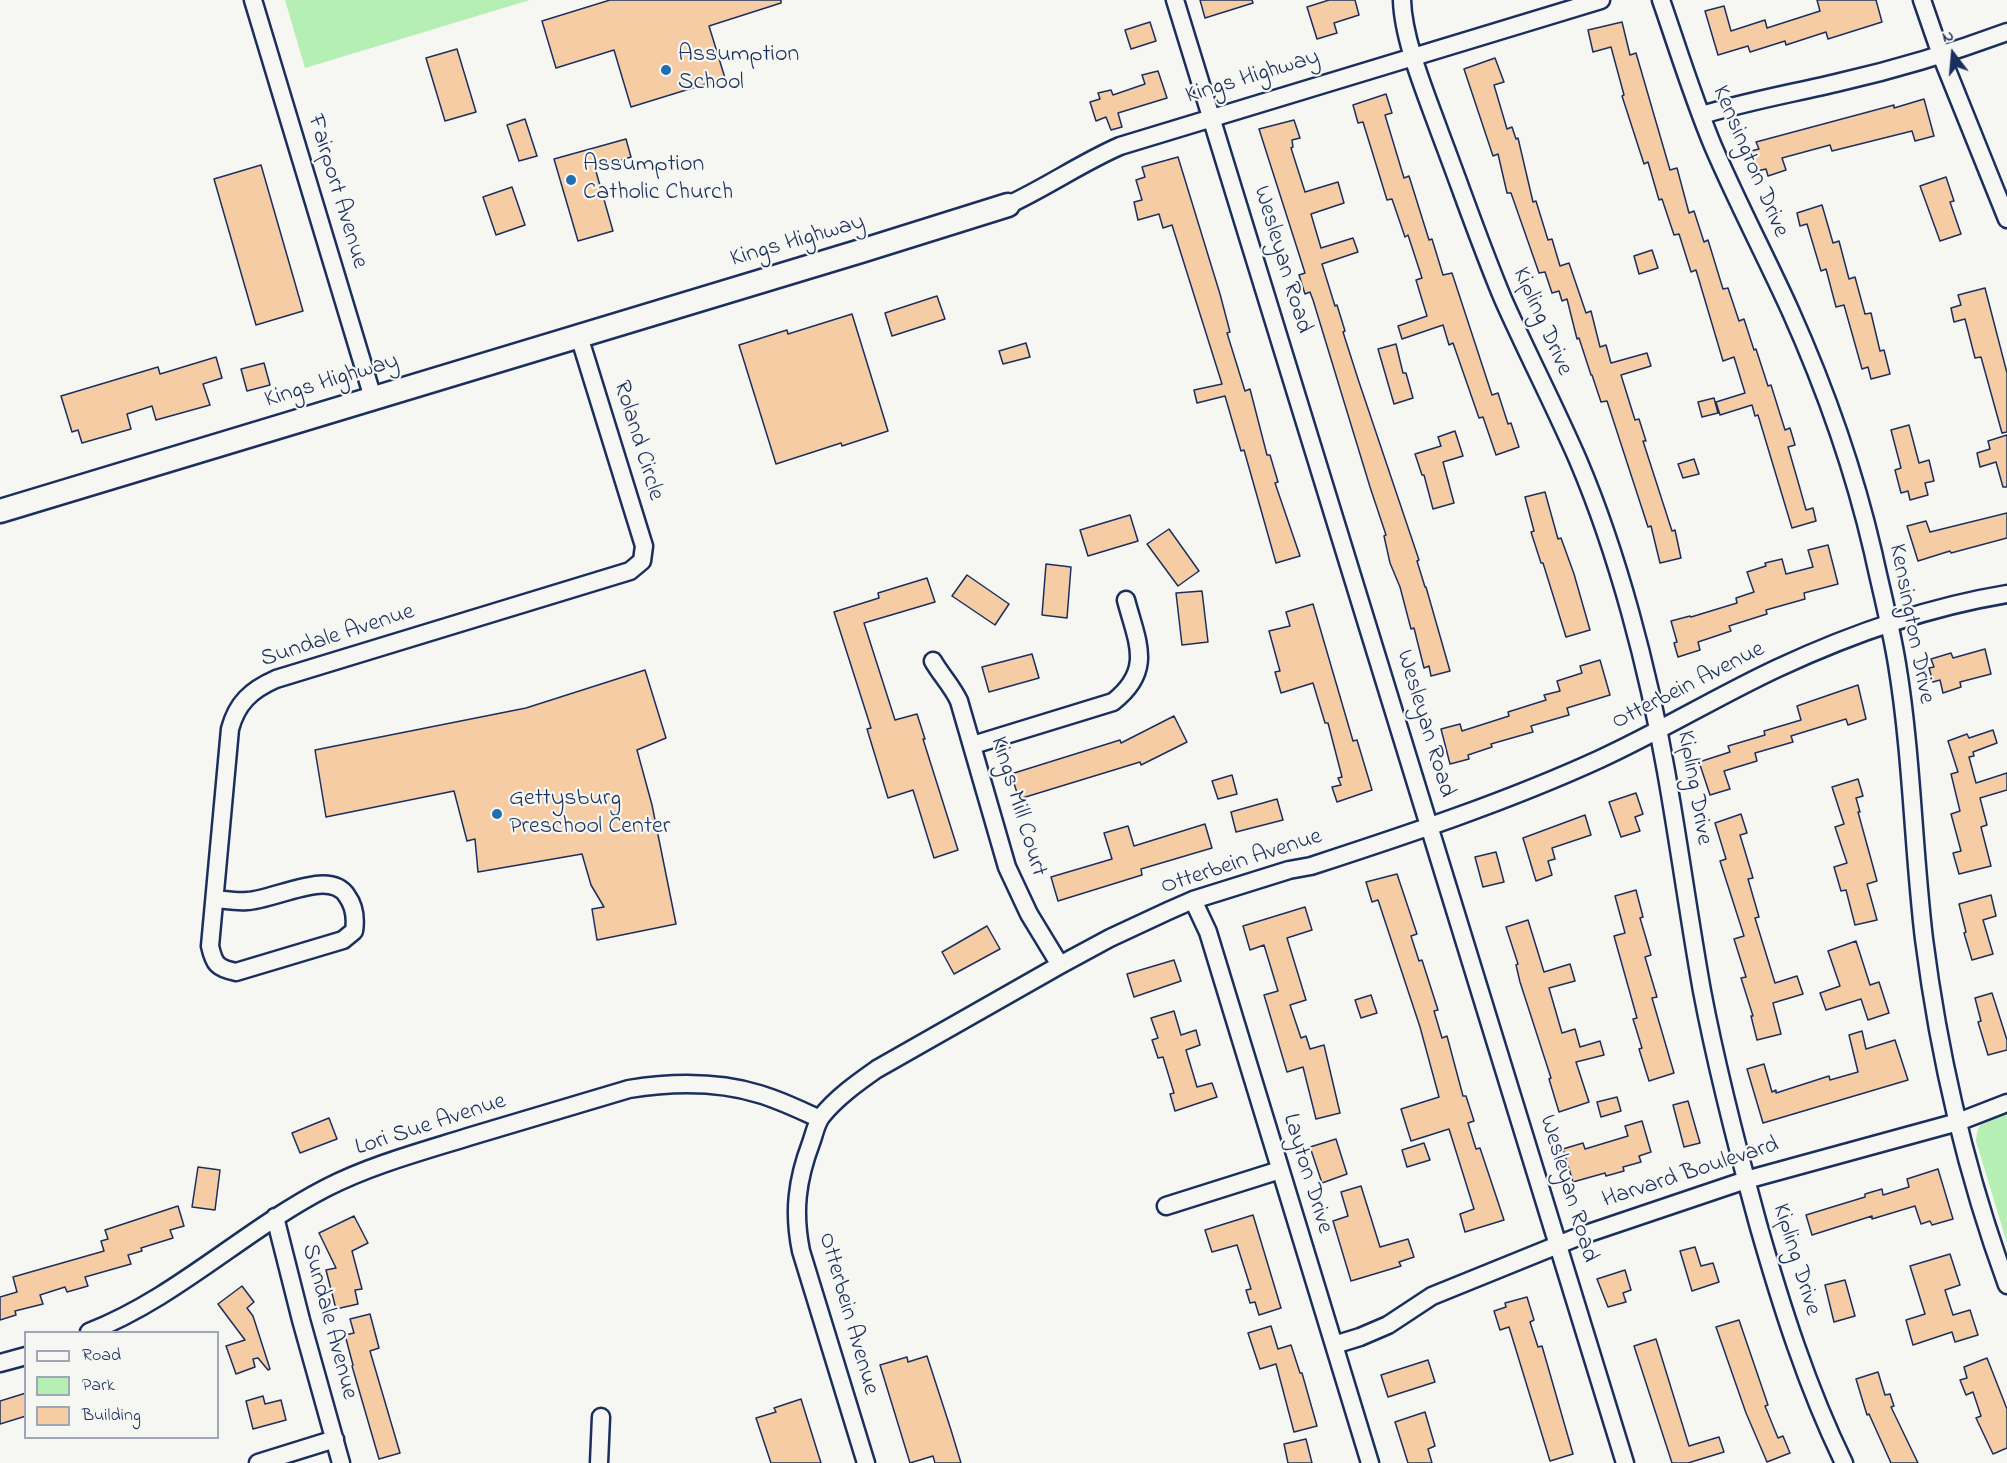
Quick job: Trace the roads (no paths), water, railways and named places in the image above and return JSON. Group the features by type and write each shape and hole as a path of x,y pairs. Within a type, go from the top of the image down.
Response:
{"street":[{"name":"Fairport Avenue","path":"253,0 373,398"},
{"name":"Wesleyan Road","path":"1175,0 1625,1463"},
{"name":"Kipling Drive","path":"1402,0 1405,27 1427,97 1481,244 1520,337 1578,461 1611,551 1635,632 1658,730 1702,991 1720,1077 1746,1180 1771,1270 1792,1333 1844,1463"},
{"name":"Kings Highway","path":"0,512 861,252 1008,205 1082,163 1120,146 1601,0"},
{"name":"Kensington Drive","path":"1661,0 1712,142 1791,312 1825,395 1872,548 1897,664 1925,941 1947,1080 1970,1168 2007,1285"},
{"path":"1922,0 1941,55 2007,219"},
{"path":"1702,115 1734,105 1840,82 1941,55 2007,32"},
{"name":"Roland Circle","path":"579,336 644,546 642,561"},
{"name":"Sundale Avenue","path":"215,899 249,901 327,883 343,889 351,902 356,917 354,931 343,940 236,972 222,969 214,960 210,946 230,729 235,711 258,688 276,680 630,571 642,561"},
{"name":"Otterbein Avenue","path":"866,1463 796,1228 796,1194 801,1167 820,1119 855,1084 877,1069 1060,965 1110,938 1193,900 1289,870 1311,866 1509,799 1601,759 1778,668 1824,647 1912,615 2007,594"},
{"path":"973,745 1113,702 1121,695 1134,681 1140,656 1126,600"},
{"name":"Kings Mill Court","path":"933,661 942,676 953,687 973,745 1007,867 1016,890 1060,965"},
{"name":"Layton Drive","path":"1193,900 1208,932 1370,1463"},
{"name":"Lori Sue Avenue","path":"91,1331 140,1308 179,1285 275,1217 327,1188 388,1161 630,1089 690,1083 725,1087 762,1095 820,1119"},
{"name":"Harvard Boulevard","path":"1334,1345 1388,1326 1432,1296 1640,1215 1746,1180 1958,1122 2007,1103"},
{"path":"1166,1206 1280,1170"},
{"name":"Sundale Avenue","path":"275,1217 341,1463"},
{"path":"0,1364 24,1357"},
{"path":"599,1463 602,1417"},
{"path":"258,1463 335,1439"}],"place":[{"name":"Assumption School","path":"666,70"},
{"name":"Assumption Catholic Church","path":"571,180"},
{"name":"Gettysburg Preschool Center","path":"497,814"}]}
